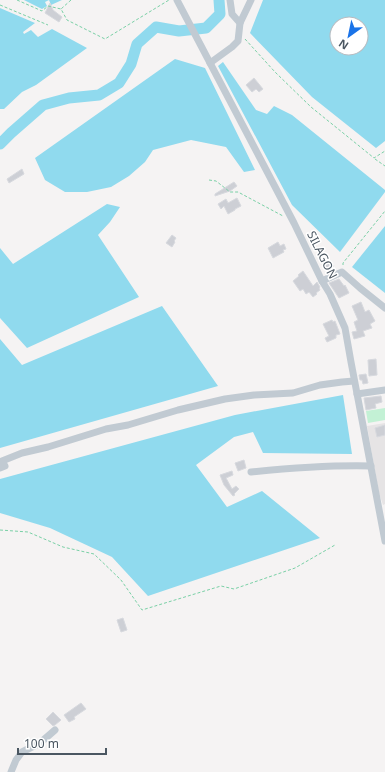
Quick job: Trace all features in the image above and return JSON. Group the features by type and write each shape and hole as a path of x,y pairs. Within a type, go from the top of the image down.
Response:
{"street":[{"name":"SILAGON","path":"177,0 294,222 322,281 330,294 345,328 385,541"},
{"path":"230,0 232,14 240,23"},
{"path":"210,63 238,41 240,23 250,0"},
{"path":"322,281 342,272 385,308"},
{"path":"0,468 5,466 2,461 22,453 178,410 225,399 293,392 320,385 354,381"},
{"path":"357,394 385,390"},
{"path":"251,472 293,468 371,466"},
{"path":"11,772 16,760 22,752 40,743 55,730"}],"path":[{"path":"17,0 42,11 48,6 61,9 67,20 105,39 169,0"},
{"path":"61,9 71,0"},
{"path":"0,5 48,25"},
{"path":"239,32 275,72 310,107 385,166"},
{"path":"374,158 385,151"},
{"path":"209,180 216,181 230,192 238,192 294,222"},
{"path":"342,272 343,263 385,211"},
{"path":"0,530 28,532 63,547 94,554 121,580 142,610 221,586 234,589 295,568 335,545"}],"shaded area":[{"path":"385,423 385,504 383,505 379,493 367,426"}],"green space":[{"path":"385,408 385,420 368,423 366,411"}],"water":[{"path":"24,0 49,0 45,2 47,6 42,9"},
{"path":"49,0 62,0 51,5"},
{"path":"263,0 385,0 385,141 376,148 312,97 250,33"},
{"path":"0,8 35,23 23,32 24,34 31,30 38,37 52,29 87,48 36,85 22,92 4,109 0,109"},
{"path":"175,59 205,68 255,170 244,172 226,147 191,140 153,150 145,162 129,176 111,187 87,192 65,192 45,180 35,158"},
{"path":"223,62 256,110 267,114 274,106 292,115 385,190 340,252 292,205 218,66"},
{"path":"107,204 120,207 110,222 98,235 139,297 27,348 0,318 0,248 13,264"},
{"path":"385,226 385,293 352,267"},
{"path":"162,306 218,386 0,448 0,339 22,365"},
{"path":"343,395 352,454 263,453 253,432 234,437 196,465 227,507 262,491 320,538 148,596 112,557 50,528 0,513 0,479 235,415"}],"building":[{"path":"50,3 53,10 62,17 59,22 45,13"},
{"path":"254,78 263,89 259,92 256,89 252,92 246,85"},
{"path":"22,169 24,174 9,183 7,179"},
{"path":"234,182 237,186 230,191 215,196 215,194"},
{"path":"237,198 241,206 228,214 224,206 221,209 218,204 226,199 228,203"},
{"path":"172,235 176,238 172,247 166,243"},
{"path":"278,242 280,246 284,244 286,249 283,250 284,252 273,258 268,248"},
{"path":"328,259 334,266 328,271 322,264"},
{"path":"303,271 313,286 317,282 320,287 320,290 313,297 309,292 306,294 303,289 300,291 293,281"},
{"path":"339,279 344,286 345,285 349,293 339,298 329,283"},
{"path":"361,302 365,312 369,310 375,321 370,324 372,328 363,331 365,336 354,339 352,332 357,331 354,322 358,320 352,306"},
{"path":"332,320 333,322 335,321 340,334 336,335 336,338 327,342 325,338 329,336 323,324"},
{"path":"376,359 377,375 369,376 368,360"},
{"path":"366,374 368,383 363,384 359,375"},
{"path":"381,396 382,402 375,404 376,408 366,410 364,398"},
{"path":"385,425 385,435 377,437 375,428"},
{"path":"244,460 246,468 238,471 235,463"},
{"path":"232,471 233,475 226,478 232,489 236,486 239,489 233,496 224,485 220,475"},
{"path":"123,618 127,630 121,632 117,620"},
{"path":"81,703 86,709 74,717 75,719 69,722 64,715"},
{"path":"53,712 61,720 53,726 46,719"}],"waterway":[{"path":"0,144 43,105 69,98 99,95 119,83 131,64 137,44 156,27 179,31 206,28 220,14 219,0"}]}
